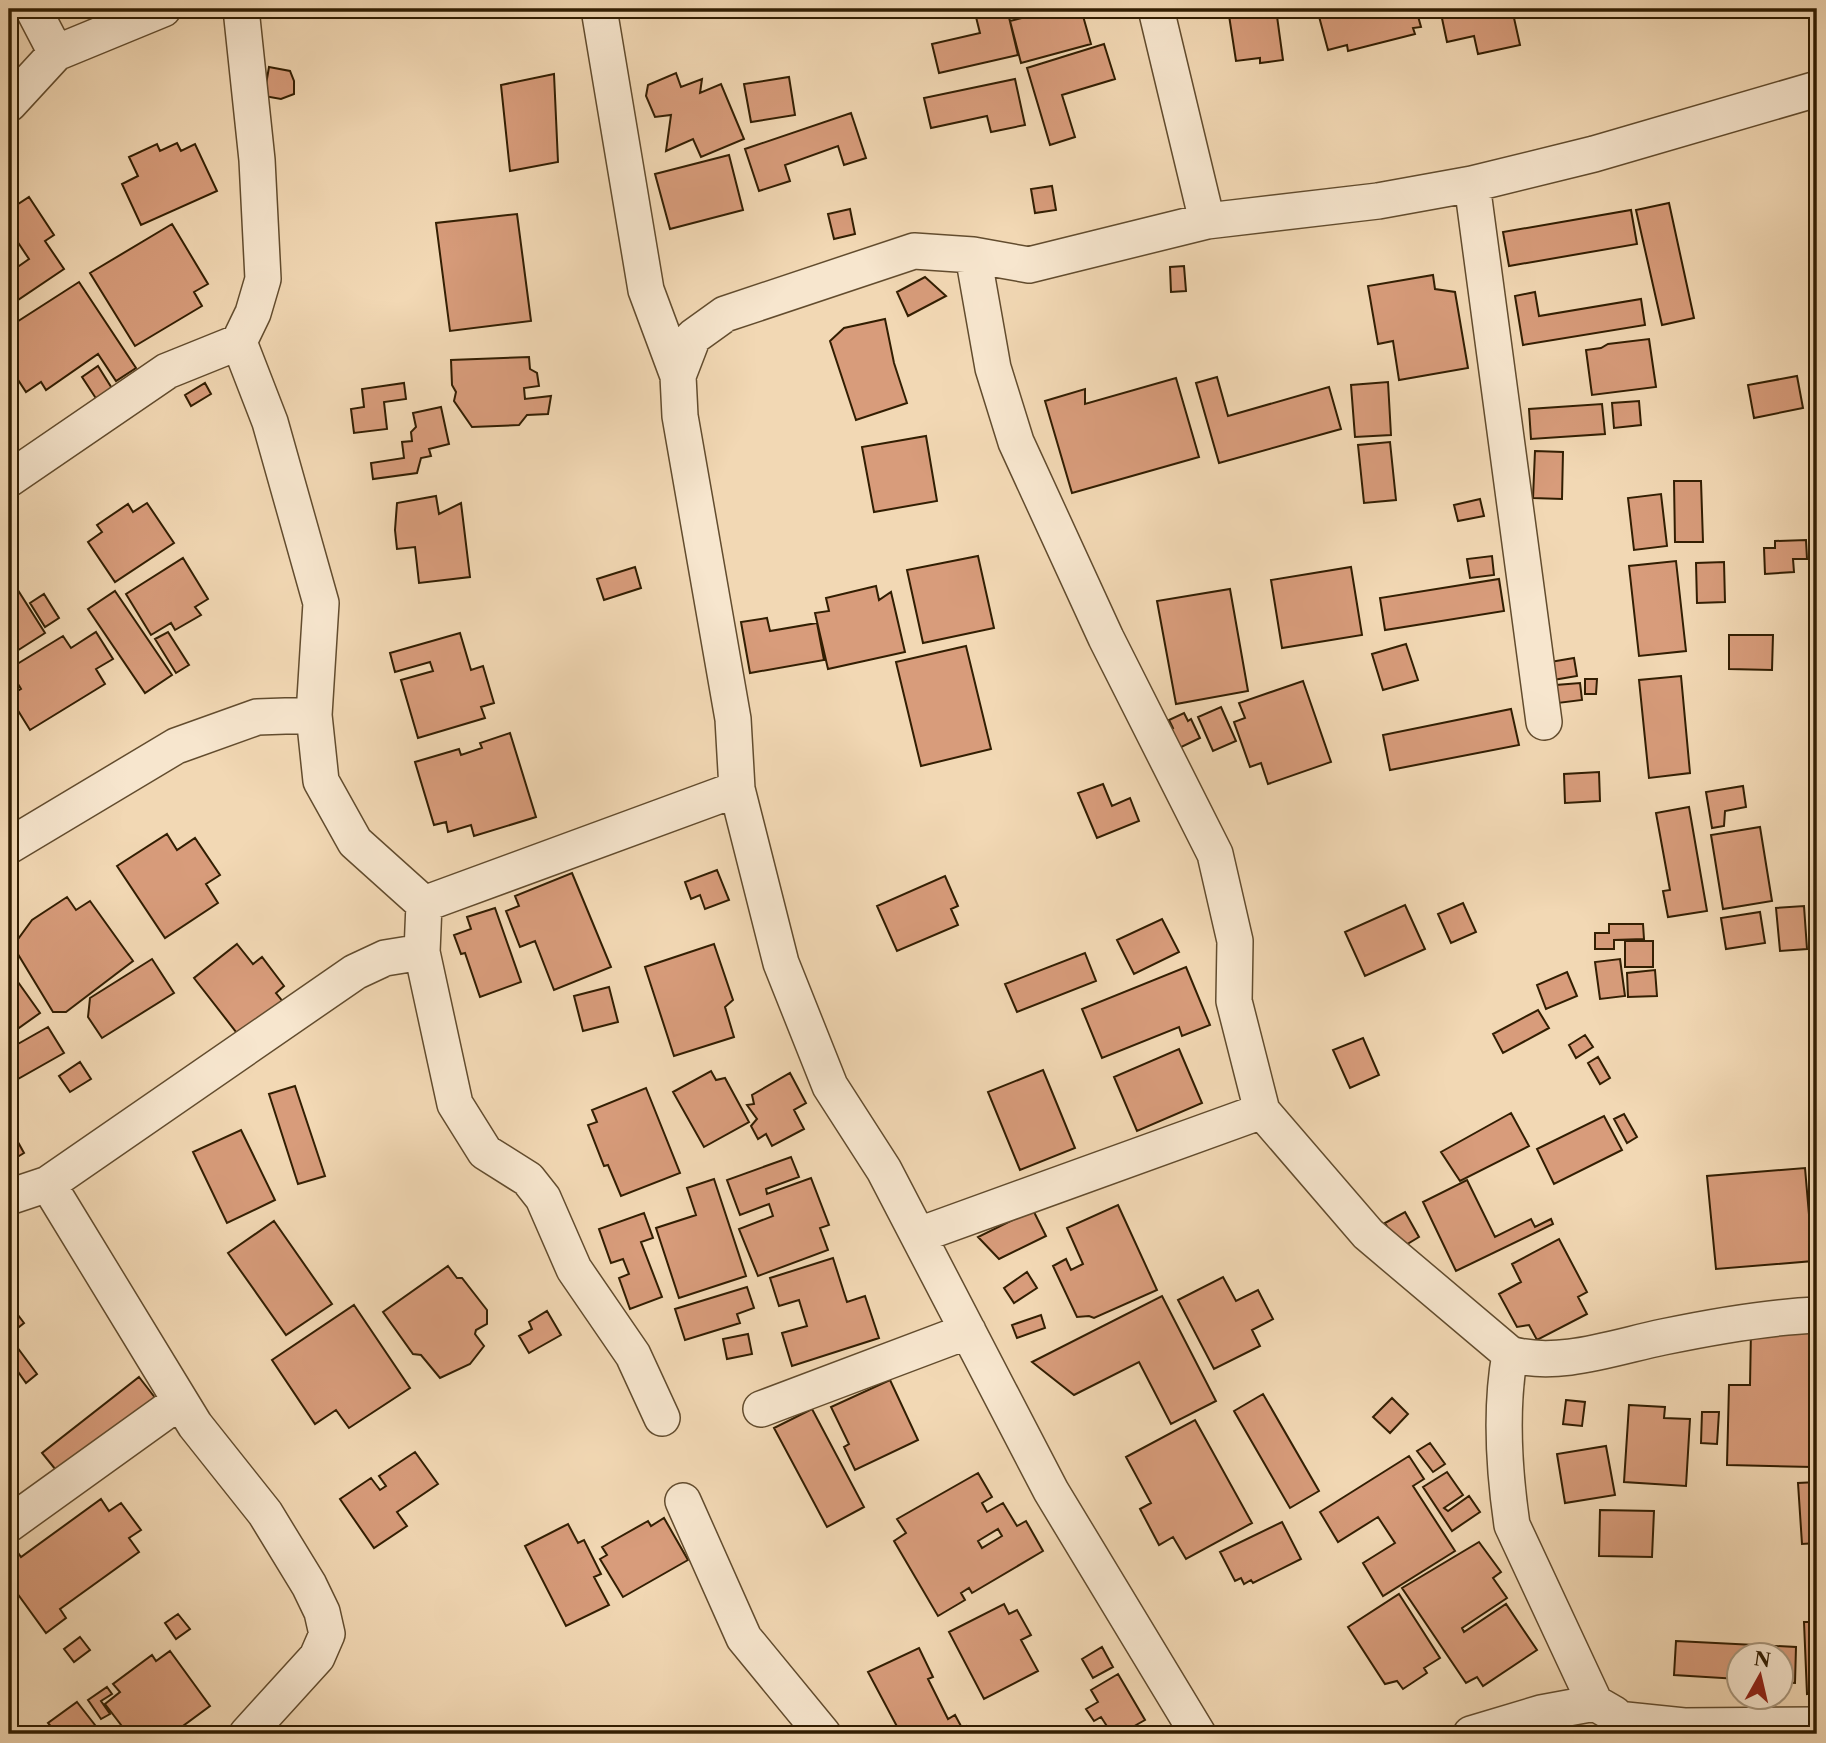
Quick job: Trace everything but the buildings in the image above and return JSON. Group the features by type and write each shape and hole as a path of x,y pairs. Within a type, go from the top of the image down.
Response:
{"street":[{"path":"33,9 57,53"},
{"path":"9,104 57,53 163,9"},
{"path":"9,479 167,371 239,342 253,313 263,279 257,160 241,9"},
{"path":"599,9 646,290 678,376 680,416 692,495 733,719 737,789 781,963 830,1086 884,1170 1051,1491 1198,1734"},
{"path":"1156,9 1207,221"},
{"path":"678,376 693,337 725,314 914,251 973,255 1028,265 1207,221 1378,201 1472,184 1594,153 1817,89"},
{"path":"1472,184 1544,722"},
{"path":"973,255 993,368 1016,442 1106,638 1216,854 1235,941 1234,1001 1262,1111 1368,1234 1510,1354 1527,1359 1550,1360 1676,1334 1817,1315"},
{"path":"239,342 270,422 321,603 314,715 321,780 355,842 424,904"},
{"path":"9,846 176,746 257,717 314,715"},
{"path":"424,904 737,789"},
{"path":"424,904 422,952 455,1104 485,1152 528,1179 543,1198 574,1269 633,1355 662,1418"},
{"path":"9,1197 48,1184 355,972 385,958 422,952"},
{"path":"919,1235 1262,1111"},
{"path":"48,1184 195,1425 265,1513 309,1585 322,1612 327,1634 317,1657 247,1734"},
{"path":"761,1409 968,1331"},
{"path":"1510,1354 1504,1403 1508,1499 1512,1525 1595,1703 1631,1727 1817,1725"},
{"path":"9,1524 180,1401"},
{"path":"683,1501 744,1638 823,1734"},
{"path":"1471,1734 1541,1713 1595,1703"}]}
